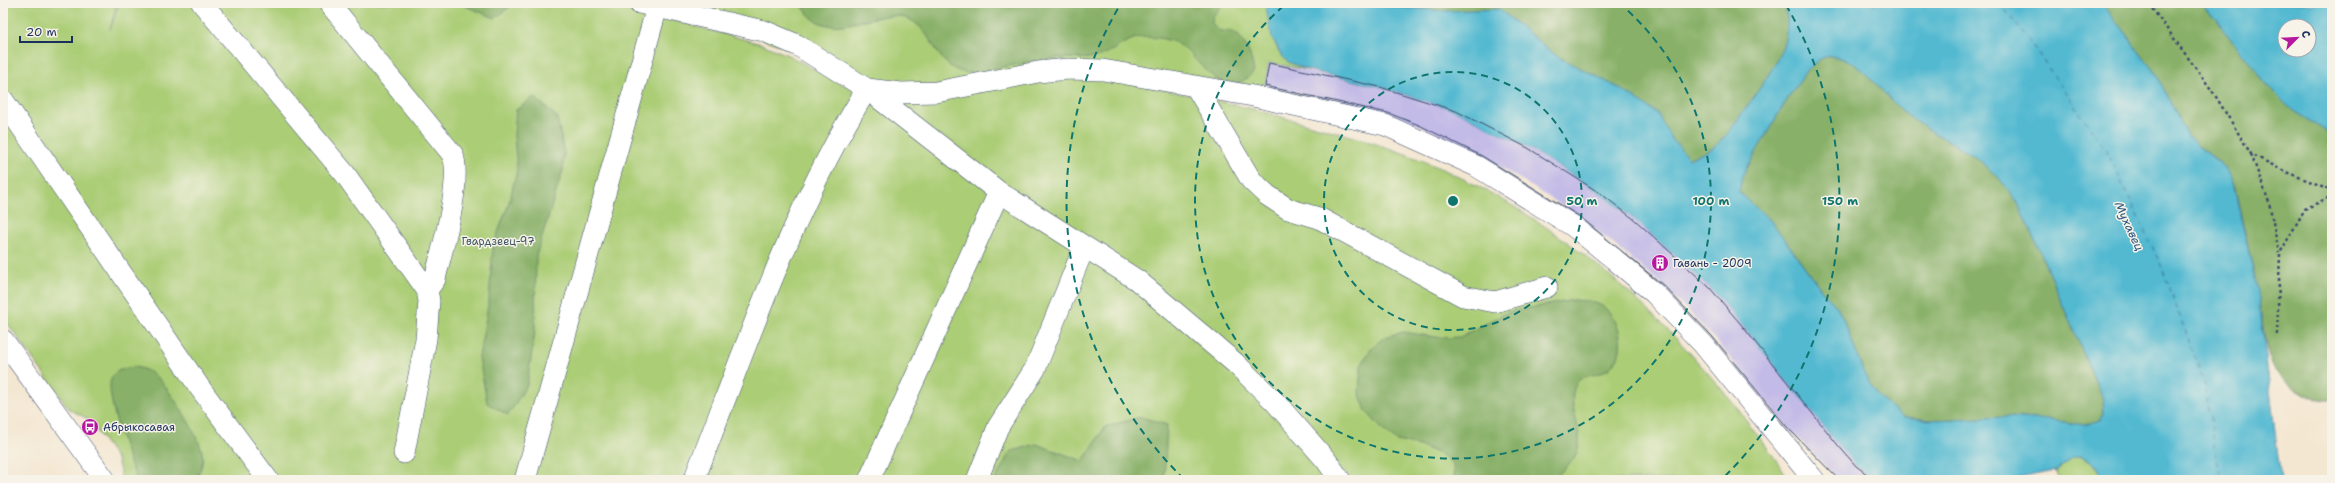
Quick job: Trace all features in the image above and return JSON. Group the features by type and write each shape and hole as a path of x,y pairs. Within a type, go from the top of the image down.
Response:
{"street":[{"path":"202,3 346,174 427,290 430,301 426,339 404,453"},
{"path":"329,3 453,155 456,165 455,185 435,279 427,290"},
{"path":"525,480 648,5 764,31 797,45 867,89 1000,192 1137,280 1235,363 1276,403 1326,460 1340,480"},
{"path":"867,89 901,93 936,92 1038,72 1068,69 1102,70 1322,110 1385,125 1476,166 1523,194 1573,226 1654,293 1703,344 1814,480"},
{"path":"1196,87 1251,180 1267,195 1288,209 1319,218 1463,296 1495,302 1547,287"},
{"path":"694,480 788,240 846,124 867,89"},
{"path":"3,100 200,388 268,480"},
{"path":"869,480 1000,192"},
{"path":"977,480 998,427 1035,369 1084,247"},
{"path":"3,340 105,480"}],"path":[{"path":"2151,3 2151,7 2213,92 2251,154 2269,202 2280,253 2277,335"},
{"path":"2251,154 2286,172 2332,190"},
{"path":"2280,253 2305,209 2332,196"}],"green space":[{"name":"Гвардзеец-97","path":"3,3 117,3 110,30 119,3 607,3 762,44 788,55 839,83 862,91 1022,80 1066,75 1092,75 1269,113 1347,135 1408,155 1467,181 1523,212 1575,248 1624,288 1670,332 1713,379 1753,428 1790,480 122,480 117,459 88,419 69,409 3,317"},
{"path":"458,3 511,3 511,6 495,18"},
{"path":"670,3 1265,3 1279,52 1294,64 1308,70 1269,63 1265,87 1132,71 936,87 869,80"},
{"path":"801,3 1224,3 1213,16 1212,23 1220,31 1229,31 1240,37 1246,46 1254,71 1243,81 1232,84 1222,82 1212,76 1177,43 1161,38 1144,37 1132,39 1100,56 1052,59 980,72 966,73 953,68 945,62 927,35 912,21 902,17 889,16 834,26 822,23 811,16"},
{"path":"1347,3 1785,3 1787,26 1785,39 1776,62 1760,88 1728,133 1710,149 1688,158 1671,138 1657,113 1617,87 1558,57 1499,9 1445,11"},
{"path":"2102,3 2202,3 2270,88 2292,110 2332,135 2332,400 2317,398 2292,387 2279,376 2275,370 2266,348 2258,296 2237,196 2231,177 2218,160 2189,138 2156,74"},
{"path":"1831,56 1842,58 1861,69 1901,110 1912,119 1972,155 1994,173 2007,188 2025,217 2103,399 2104,413 2100,420 2084,425 2050,420 2008,417 1930,420 1903,417 1878,396 1865,376 1845,323 1837,307 1823,292 1787,242 1739,192 1742,176 1800,80 1820,59"},
{"path":"534,97 557,117 564,153 563,170 536,256 535,331 527,385 508,415 487,403 479,357 489,300 493,246 509,203 517,170 514,135 516,110"},
{"path":"1574,300 1599,304 1611,314 1620,334 1620,349 1615,362 1610,368 1582,378 1575,386 1573,402 1578,427 1579,444 1573,460 1554,480 1452,480 1454,477 1453,465 1442,455 1423,447 1397,441 1381,428 1366,411 1359,392 1361,366 1371,348 1385,337 1403,332 1442,338 1460,337 1508,312"},
{"path":"135,367 150,372 163,383 195,435 202,452 203,459 200,470 193,480 137,480 114,414 110,387 111,379 115,373"},
{"path":"1141,417 1167,425 1164,480 995,480 1010,452 1036,444 1083,461 1105,427"},
{"path":"2081,456 2095,465 2104,480 2059,480 2055,471 2072,457"}],"water":[{"name":"Мухавец","path":"1265,3 1347,3 1445,11 1499,9 1558,57 1617,87 1657,113 1671,138 1689,158 1706,152 1724,138 1768,75 1776,62 1785,39 1787,21 1785,3 2102,3 2156,74 2189,138 2218,162 2228,172 2232,179 2258,292 2281,480 2104,480 2097,466 2090,460 2081,456 2072,457 2055,471 2010,480 1875,480 1856,466 1837,444 1709,287 1635,220 1600,193 1528,148 1456,111 1380,87 1308,70 1288,62 1282,56 1272,37","holes":["1831,56 1842,58 1861,69 1901,110 1912,119 1961,148 1984,164 1999,178 2015,199 2025,217 2103,399 2104,413 2100,420 2084,425 2050,420 2008,417 1930,420 1903,417 1878,396 1865,376 1845,323 1837,307 1823,292 1771,221 1739,192 1742,176 1800,80 1810,68 1822,58"]},
{"path":"2202,3 2332,3 2332,135 2292,110 2270,88"}],"building":[{"name":"Гавань - 2009","path":"1269,63 1380,87 1456,111 1528,148 1600,193 1635,220 1709,287 1837,444 1856,466 1875,480 1839,480 1787,427 1712,336 1663,285 1579,216 1482,156 1419,125 1388,113 1265,86"}],"ferry route":[{"path":"2000,3 2035,49 2106,150 2161,265 2203,379 2221,480"}],"place":[{"name":"Гавань - 2009","path":"1660,263"},
{"name":"Абрыкосавая","path":"90,427"}]}
